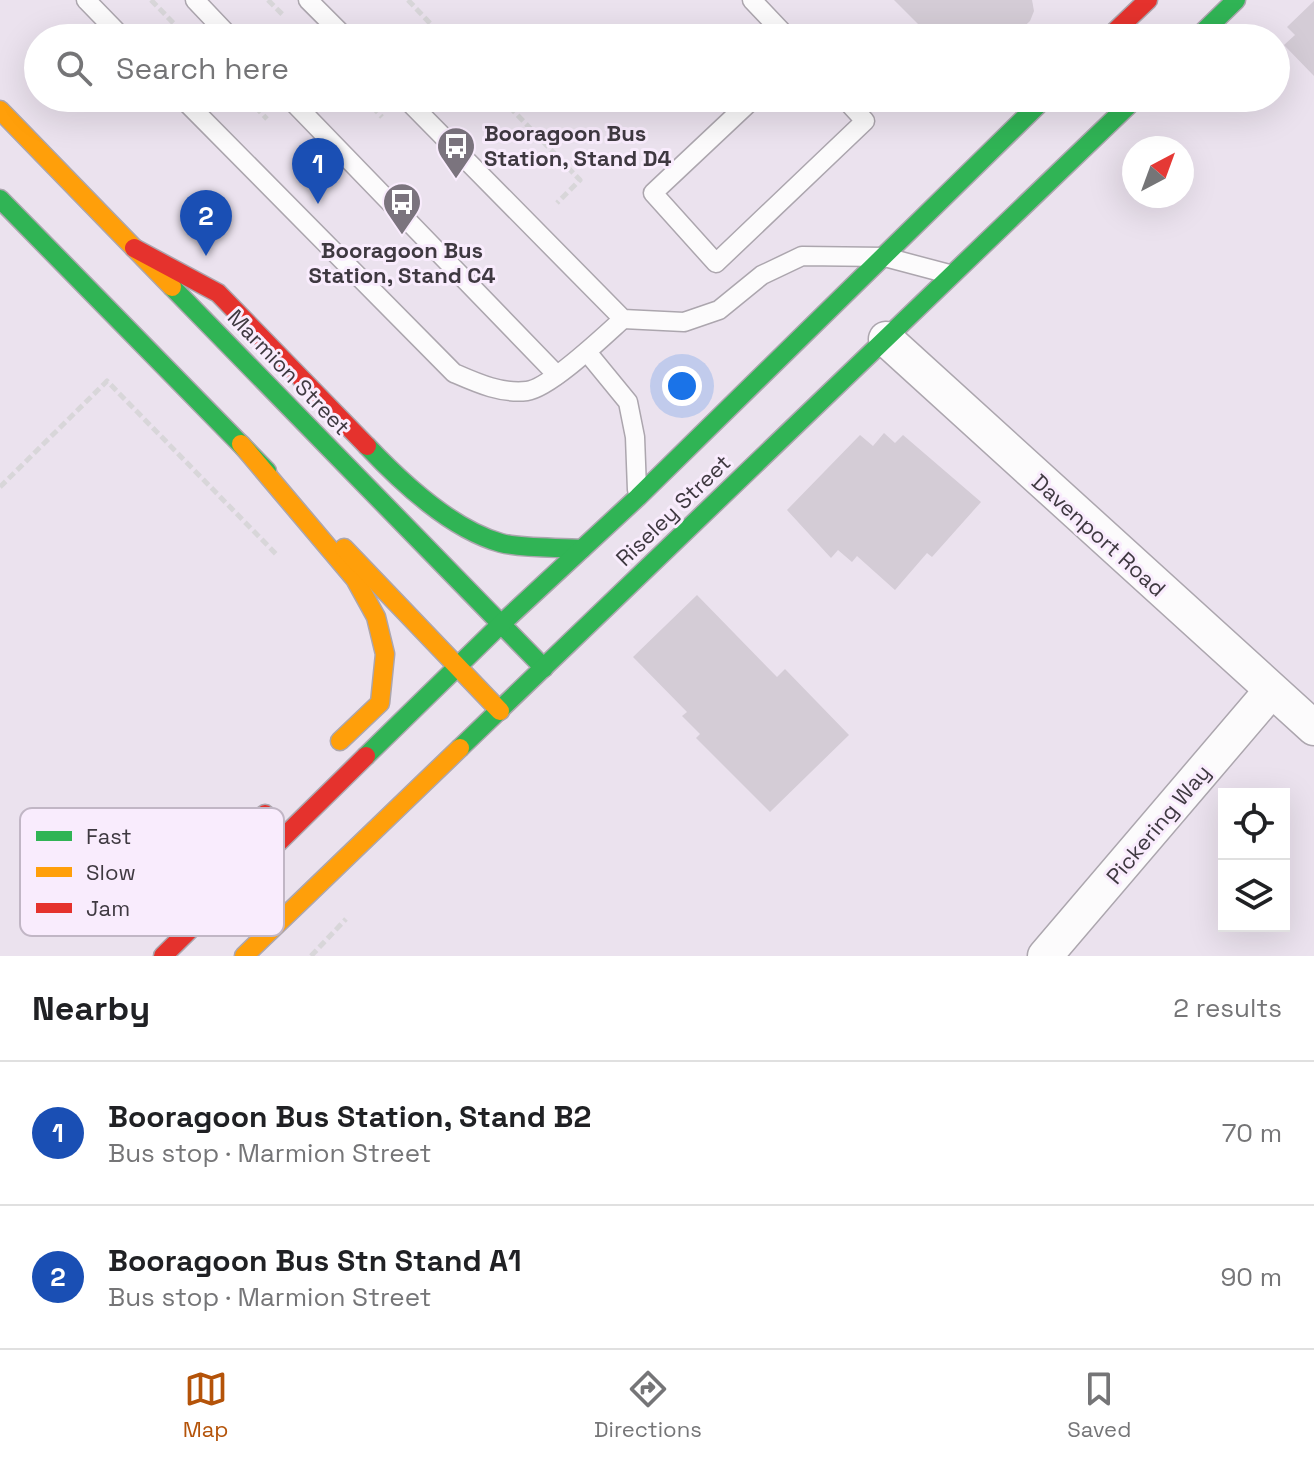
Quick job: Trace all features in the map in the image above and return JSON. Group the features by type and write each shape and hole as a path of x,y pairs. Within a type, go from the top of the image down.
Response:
{"main road":[{"path":"1123,24 1148,0"},
{"path":"1211,24 1236,0"},
{"path":"1100,24 1103,13"},
{"name":"Marmion Street","path":"0,110 544,668"},
{"name":"Riseley Street","path":"284,837 500,625 638,497 1031,112"},
{"name":"Riseley Street","path":"284,918 1122,112"},
{"path":"0,199 500,711"},
{"path":"134,248 218,293 392,472 448,518 502,543 582,549"},
{"path":"241,444 355,579 376,617 385,654 380,703 323,758"},
{"path":"271,808 278,801"},
{"name":"Riseley Street","path":"163,956 184,936"},
{"name":"Riseley Street","path":"244,956 265,936"}],"street":[{"name":"Davenport Road","path":"886,339 1314,728"},
{"name":"Pickering Way","path":"1045,956 1271,691"}],"lane":[{"path":"86,0 109,24"},
{"path":"195,0 218,24"},
{"path":"308,0 332,24"},
{"path":"752,0 775,24"},
{"path":"196,112 454,373 491,388 529,391 557,375 623,319"},
{"path":"303,112 557,375"},
{"path":"419,112 623,319 684,322 719,310 762,275 802,256 885,257 953,275"},
{"path":"739,112 653,193 716,263 865,121 857,112"},
{"path":"587,352 628,402 635,437 638,497"}],"path":[{"path":"151,0 174,24"},
{"path":"408,0 431,24"},
{"path":"514,112 580,180 557,203"},
{"path":"0,487 107,381 279,557"}],"building":[{"path":"894,0 1032,0 1034,11 1027,24 918,24"},
{"path":"1314,1 1314,76 1290,51 1290,40 1295,35 1290,30 1290,24"},
{"path":"884,433 895,443 903,435 981,502 932,557 927,553 895,590 857,556 852,562 838,550 831,558 787,510 860,435 873,446"},
{"path":"697,595 777,677 785,669 849,735 770,812 696,738 700,734 682,716 687,712 633,657"}],"traffic: fast":[{"path":"1211,24 1236,0"},
{"path":"366,756 500,625 638,497 1031,112"},
{"path":"460,748 1121,112"},
{"path":"0,199 267,471"},
{"path":"172,287 544,668"},
{"path":"367,446 428,503 482,536 520,546 582,549"}],"traffic: slow":[{"path":"0,110 172,287"},
{"path":"241,444 355,579 376,617 385,654 380,703 340,741"},
{"path":"344,548 500,711"},
{"path":"284,917 460,748"},
{"path":"244,956 265,936"}],"traffic: jam":[{"path":"1123,24 1148,0"},
{"path":"134,248 218,293 367,446"},
{"path":"284,837 366,756"},
{"path":"163,956 183,936"}],"place":[{"name":"Booragoon Bus Station, Stand D4","path":"456,180"},
{"name":"Booragoon Bus Station, Stand B2","path":"318,204"},
{"name":"Booragoon Bus Station, Stand C4","path":"402,236"},
{"name":"Booragoon Bus Stn Stand A1","path":"206,256"}]}
